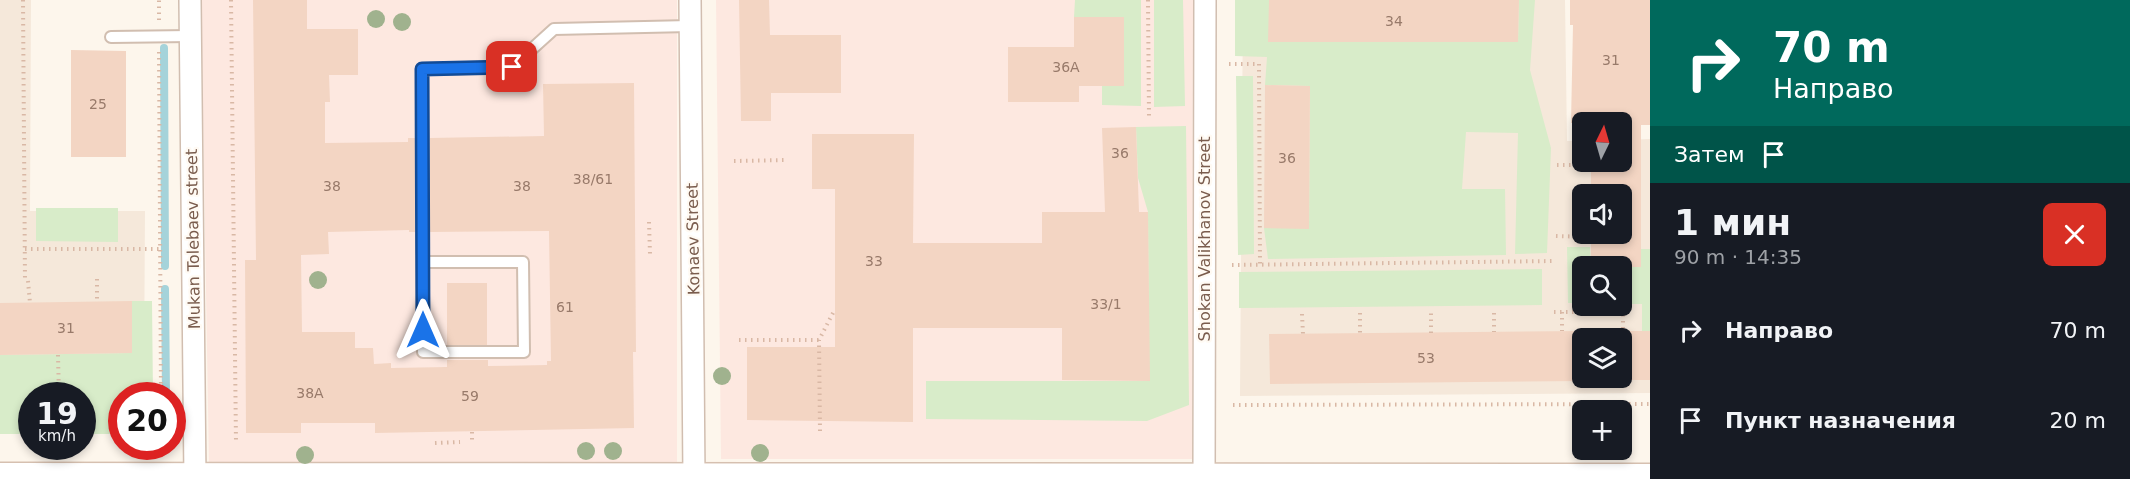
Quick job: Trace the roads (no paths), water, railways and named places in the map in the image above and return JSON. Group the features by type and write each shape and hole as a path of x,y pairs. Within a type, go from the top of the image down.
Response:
{"main road":[{"path":"0,478 1650,479"}],"street":[{"name":"Mukan Tolebaev street","path":"190,0 195,478"},
{"name":"Konaev Street","path":"690,0 694,478"},
{"name":"Shokan Valikhanov Street","path":"1204,479 1205,0"}],"lane":[{"path":"423,262 523,262 524,352 423,352 422,69 512,67 554,29 690,26"},
{"path":"111,37 190,36"}],"waterway":[{"path":"164,48 165,266"},
{"path":"165,289 166,382"}]}
